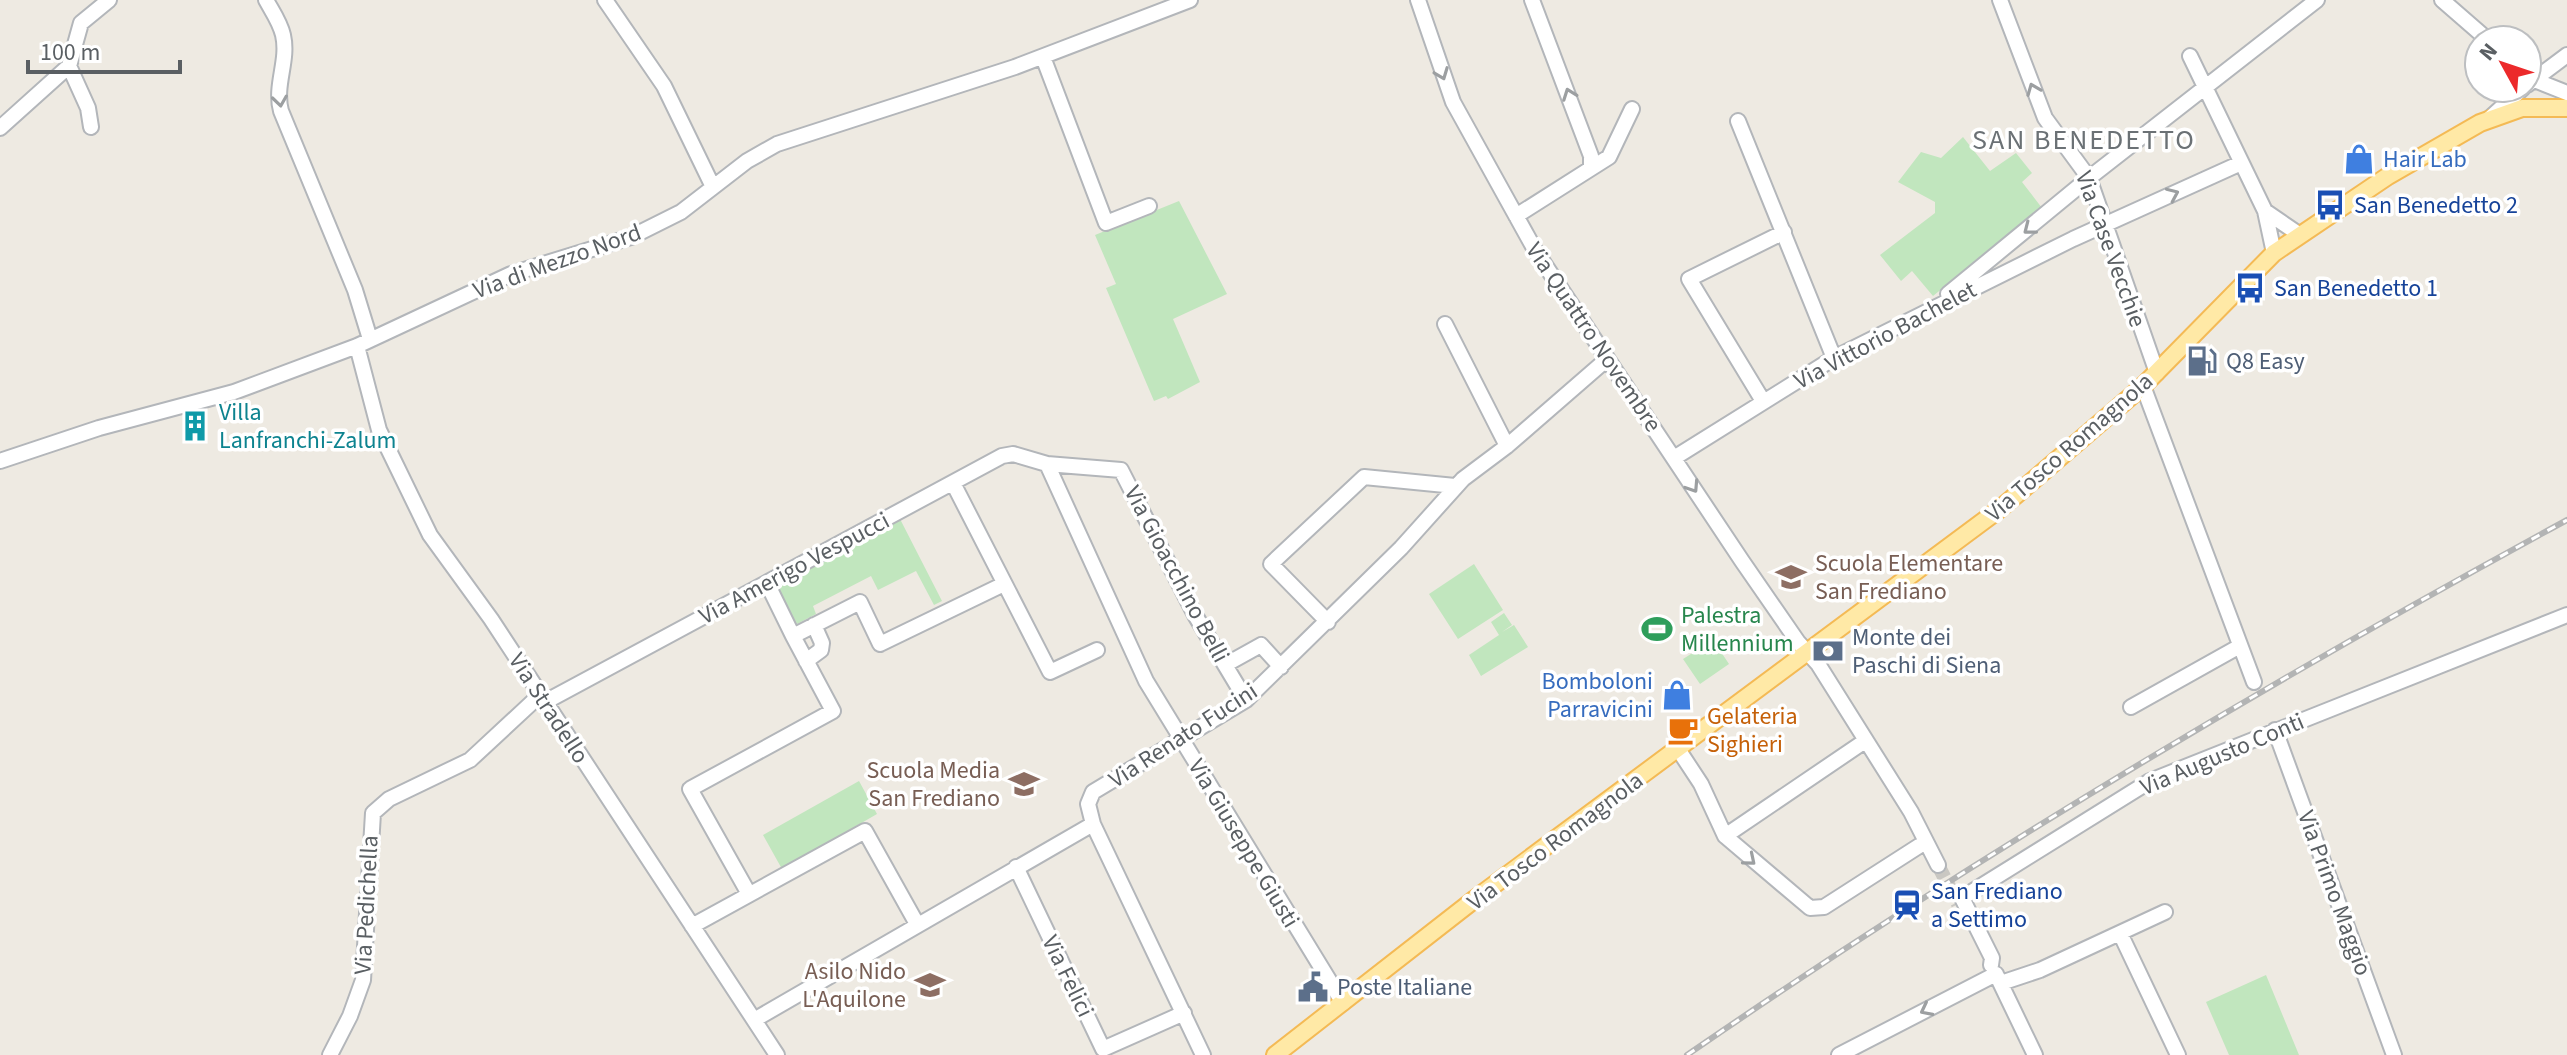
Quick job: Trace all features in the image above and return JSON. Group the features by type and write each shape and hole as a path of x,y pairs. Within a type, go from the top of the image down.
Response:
{"main road":[{"name":"Via Tosco Romagnola","path":"1275,1055 1475,899 2001,508 2157,373 2274,253 2388,176 2490,118 2522,108 2567,108"}],"street":[{"path":"0,128 69,66 77,31 87,16 109,0"},
{"name":"Via Stradello","path":"266,0 283,34 283,61 277,92 285,125 355,290 376,423 425,525 777,1055"},
{"path":"605,0 664,86 713,187"},
{"name":"Via di Mezzo Nord","path":"0,461 88,432 234,392 363,342 511,274 643,232 681,212 777,144 1043,57 1190,0"},
{"name":"Via Quattro Novembre","path":"1418,0 1453,102 1516,216 1606,360 1798,642 1809,652 1900,799"},
{"path":"1532,0 1591,156 1591,168"},
{"name":"Via Case Vecchie","path":"2000,0 2045,118 2089,178 2157,373"},
{"path":"1936,306 2089,178 2317,0"},
{"path":"2442,0 2470,24"},
{"path":"2543,72 2567,55"},
{"path":"2190,56 2265,211 2274,253"},
{"path":"1043,57 1106,223 1149,206"},
{"path":"69,66 88,108 91,127"},
{"path":"2543,87 2567,93"},
{"path":"2490,118 2505,104"},
{"path":"1516,216 1613,153 1632,109"},
{"path":"1738,121 1834,358"},
{"name":"Via Vittorio Bachelet","path":"1674,458 1834,358 2104,225 2241,163"},
{"path":"2265,211 2300,235"},
{"path":"1763,401 1689,279 1784,232"},
{"path":"1445,324 1507,446"},
{"name":"Via Renato Fucini","path":"1093,824 1088,804 1093,792 1246,700 1434,515 1455,486 1507,446 1606,360"},
{"path":"2143,386 2254,682"},
{"name":"Via Amerigo Vespucci","path":"542,698 1007,455 1047,464"},
{"name":"Via Gioacchino Belli","path":"1047,464 1121,470 1195,615 1246,700"},
{"name":"Via Giuseppe Giusti","path":"1047,464 1146,681 1343,1003"},
{"path":"1328,622 1271,564 1364,477 1455,486"},
{"path":"953,483 1050,672 1097,650"},
{"path":"749,894 690,789 833,711 767,583"},
{"path":"793,636 860,602 880,644 1004,584"},
{"name":"Via Augusto Conti","path":"1996,974 1960,901 2150,781 2567,615"},
{"path":"806,661 821,650 822,643 814,625"},
{"path":"1225,665 1261,645 1281,667"},
{"path":"2131,707 2240,646"},
{"name":"Via Pedichella","path":"330,1055 347,1024 363,980 373,813 389,799 470,760 542,698"},
{"name":"Via Primo Maggio","path":"2275,730 2394,1055"},
{"path":"1725,836 1865,741"},
{"path":"1678,749 1701,784 1725,836 1810,908 1824,907 1919,846"},
{"path":"1900,799 1914,803 1945,865 1936,871 1930,870 1900,799"},
{"path":"1900,799 1911,812 1938,865"},
{"path":"754,1020 1093,824 1203,1055"},
{"path":"692,926 865,831 917,924"},
{"name":"Via Felici","path":"1016,867 1103,1049 1184,1013"},
{"path":"1839,1055 1996,974 2120,933 2165,912"},
{"path":"2120,933 2178,1055"},
{"path":"1996,974 2035,1055"}],"green space":[{"path":"1963,137 1990,171 2016,153 2032,173 2022,182 2042,208 1933,296 1912,271 1901,281 1880,255 1935,213 1935,202 1898,182 1921,152 1941,158"},
{"path":"1179,201 1227,294 1173,319 1200,382 1168,399 1166,396 1154,401 1106,288 1116,284 1095,235"},
{"path":"900,519 942,601 934,605 916,571 878,590 871,576 813,606 816,614 797,624 777,586"},
{"path":"1474,564 1503,610 1458,639 1429,594"},
{"path":"1504,613 1512,625 1502,632 1514,625 1528,647 1481,676 1469,655 1499,635 1491,622"},
{"path":"1713,640 1729,664 1700,684 1683,659"},
{"path":"859,781 877,814 782,869 763,835"},
{"path":"2266,975 2299,1055 2229,1055 2206,1002"}],"tunnel":[{"path":"1938,865 1958,904"}],"railway":[{"path":"1687,1055 1901,912 2120,776 2342,645 2567,520"}],"place":[{"name":"Hair Lab","path":"2359,159"},
{"name":"San Benedetto 2","path":"2330,205"},
{"name":"San Benedetto 1","path":"2250,288"},
{"name":"Q8 Easy","path":"2202,361"},
{"name":"Villa Lanfranchi-Zalum","path":"195,426"},
{"name":"Scuola Elementare San Frediano","path":"1791,577"},
{"name":"Palestra Millennium","path":"1657,629"},
{"name":"Monte dei Paschi di Siena","path":"1828,651"},
{"name":"Bomboloni Parravicini","path":"1677,695"},
{"name":"Gelateria Sighieri","path":"1683,730"},
{"name":"Scuola Media San Frediano","path":"1024,784"},
{"name":"San Frediano a Settimo","path":"1907,905"},
{"name":"Asilo Nido L'Aquilone","path":"930,985"},
{"name":"Poste Italiane","path":"1313,987"}],"district":[{"name":"SAN BENEDETTO","path":"2084,139"}]}
